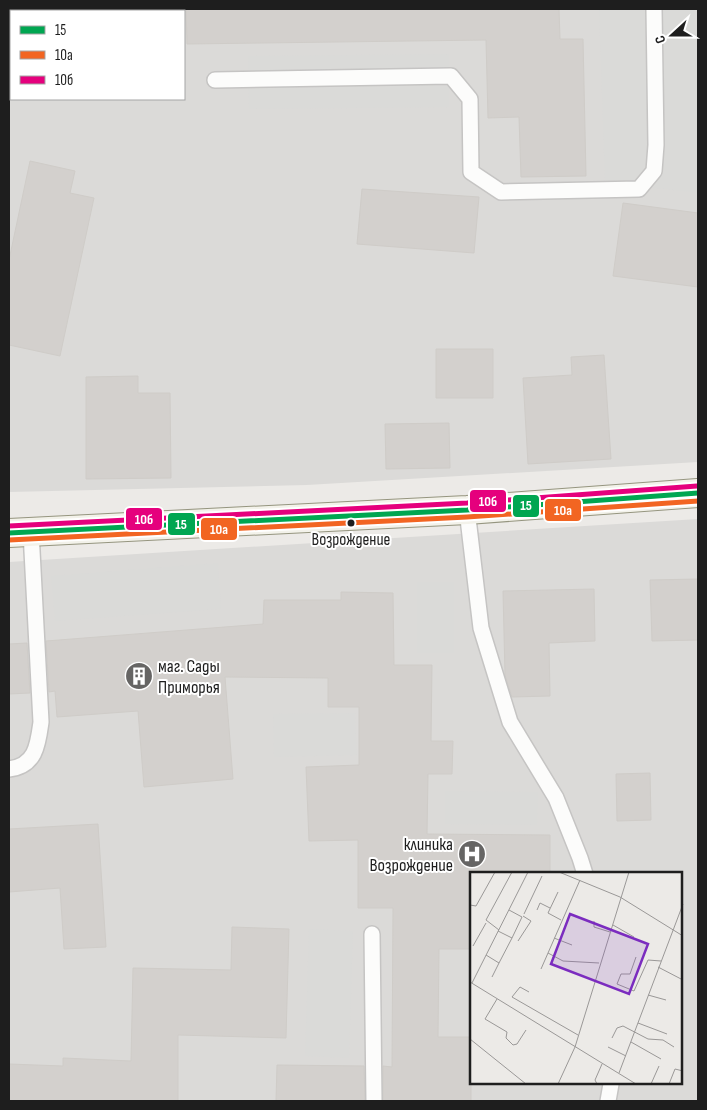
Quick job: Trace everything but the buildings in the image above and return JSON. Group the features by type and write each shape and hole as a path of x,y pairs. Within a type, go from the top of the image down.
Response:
{"main road":[{"path":"20,533 468,510 698,494"}],"lane":[{"path":"215,80 451,76 470,99 471,172 501,192 639,189 654,171 656,145 654,9"},
{"path":"468,510 481,628 510,722 556,798 580,858 584,872"},
{"path":"9,769 16,768 31,759 38,744 41,722 20,533"},
{"path":"372,934 374,1101"},
{"path":"608,1101 611,1085"}],"shaded area":[{"path":"9,9 698,9 698,462 307,485 9,492"},
{"path":"599,9 695,9 694,33 698,34 698,193 605,182"},
{"path":"449,54 449,107 249,109 248,56"},
{"path":"698,519 698,1101 9,1101 9,562"},
{"path":"218,563 221,609 55,621 51,576"},
{"path":"417,582 454,582 454,653 417,653"},
{"path":"355,713 357,755 274,757 273,714"},
{"path":"445,791 538,792 537,825 445,824"},
{"path":"309,929 353,931 349,1058 305,1056"}],"transit line":[{"name":"10б","path":"9,526 467,503 697,486"},
{"name":"15","path":"9,533 467,510 698,493"},
{"name":"10а","path":"9,540 467,517 698,501"}],"place":[{"name":"Возрождение","path":"351,523"},
{"name":"маг. Сады Приморья","path":"139,676"},
{"name":"клиника Возрождение","path":"472,854"}]}
